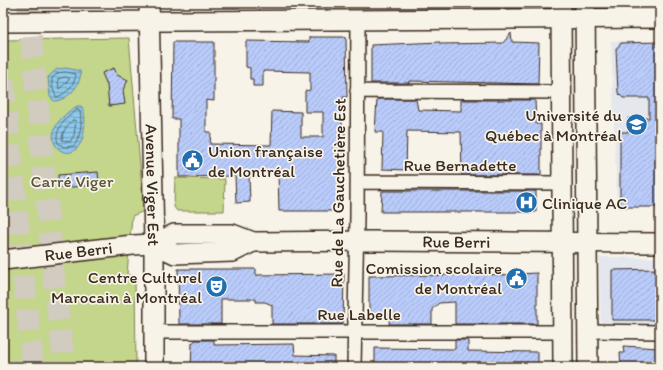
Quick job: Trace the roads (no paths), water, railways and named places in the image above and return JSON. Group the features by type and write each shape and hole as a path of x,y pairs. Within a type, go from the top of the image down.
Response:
{"main road":[{"path":"561,11 560,92 563,243 563,367"},
{"path":"585,11 586,332 588,367"},
{"path":"3,22 149,12 358,19 585,11 660,18"},
{"name":"Avenue Viger Est","path":"149,12 154,244 154,367"},
{"name":"Rue Berri","path":"3,260 133,245 154,244 175,254 233,252 253,242 357,241 660,243"}],"street":[{"name":"Rue de La Gauchetière Est","path":"354,367 358,182 358,19"},
{"path":"357,91 560,92"},
{"name":"Rue Bernadette","path":"358,182 561,183"},
{"name":"Rue Labelle","path":"154,332 563,332"},
{"path":"586,332 660,332"}],"water":[{"path":"66,68 80,71 79,81 77,86 69,95 54,101 50,97 48,77 57,69"},
{"path":"77,106 81,106 84,111 84,130 80,144 73,151 65,152 58,148 54,141 54,130 61,118"}],"tunnel":[{"path":"28,3 55,289 65,367"},
{"path":"3,80 33,367"}],"place":[{"name":"Université du Québec à Montréal","path":"637,125"},
{"name":"Union française de Montréal","path":"193,161"},
{"name":"Clinique AC","path":"526,203"},
{"name":"Comission scolaire de Montréal","path":"517,278"},
{"name":"Centre Culturel Marocain à Montréal","path":"217,287"}],"park label":[{"name":"Carré Viger","path":"72,181"}]}
